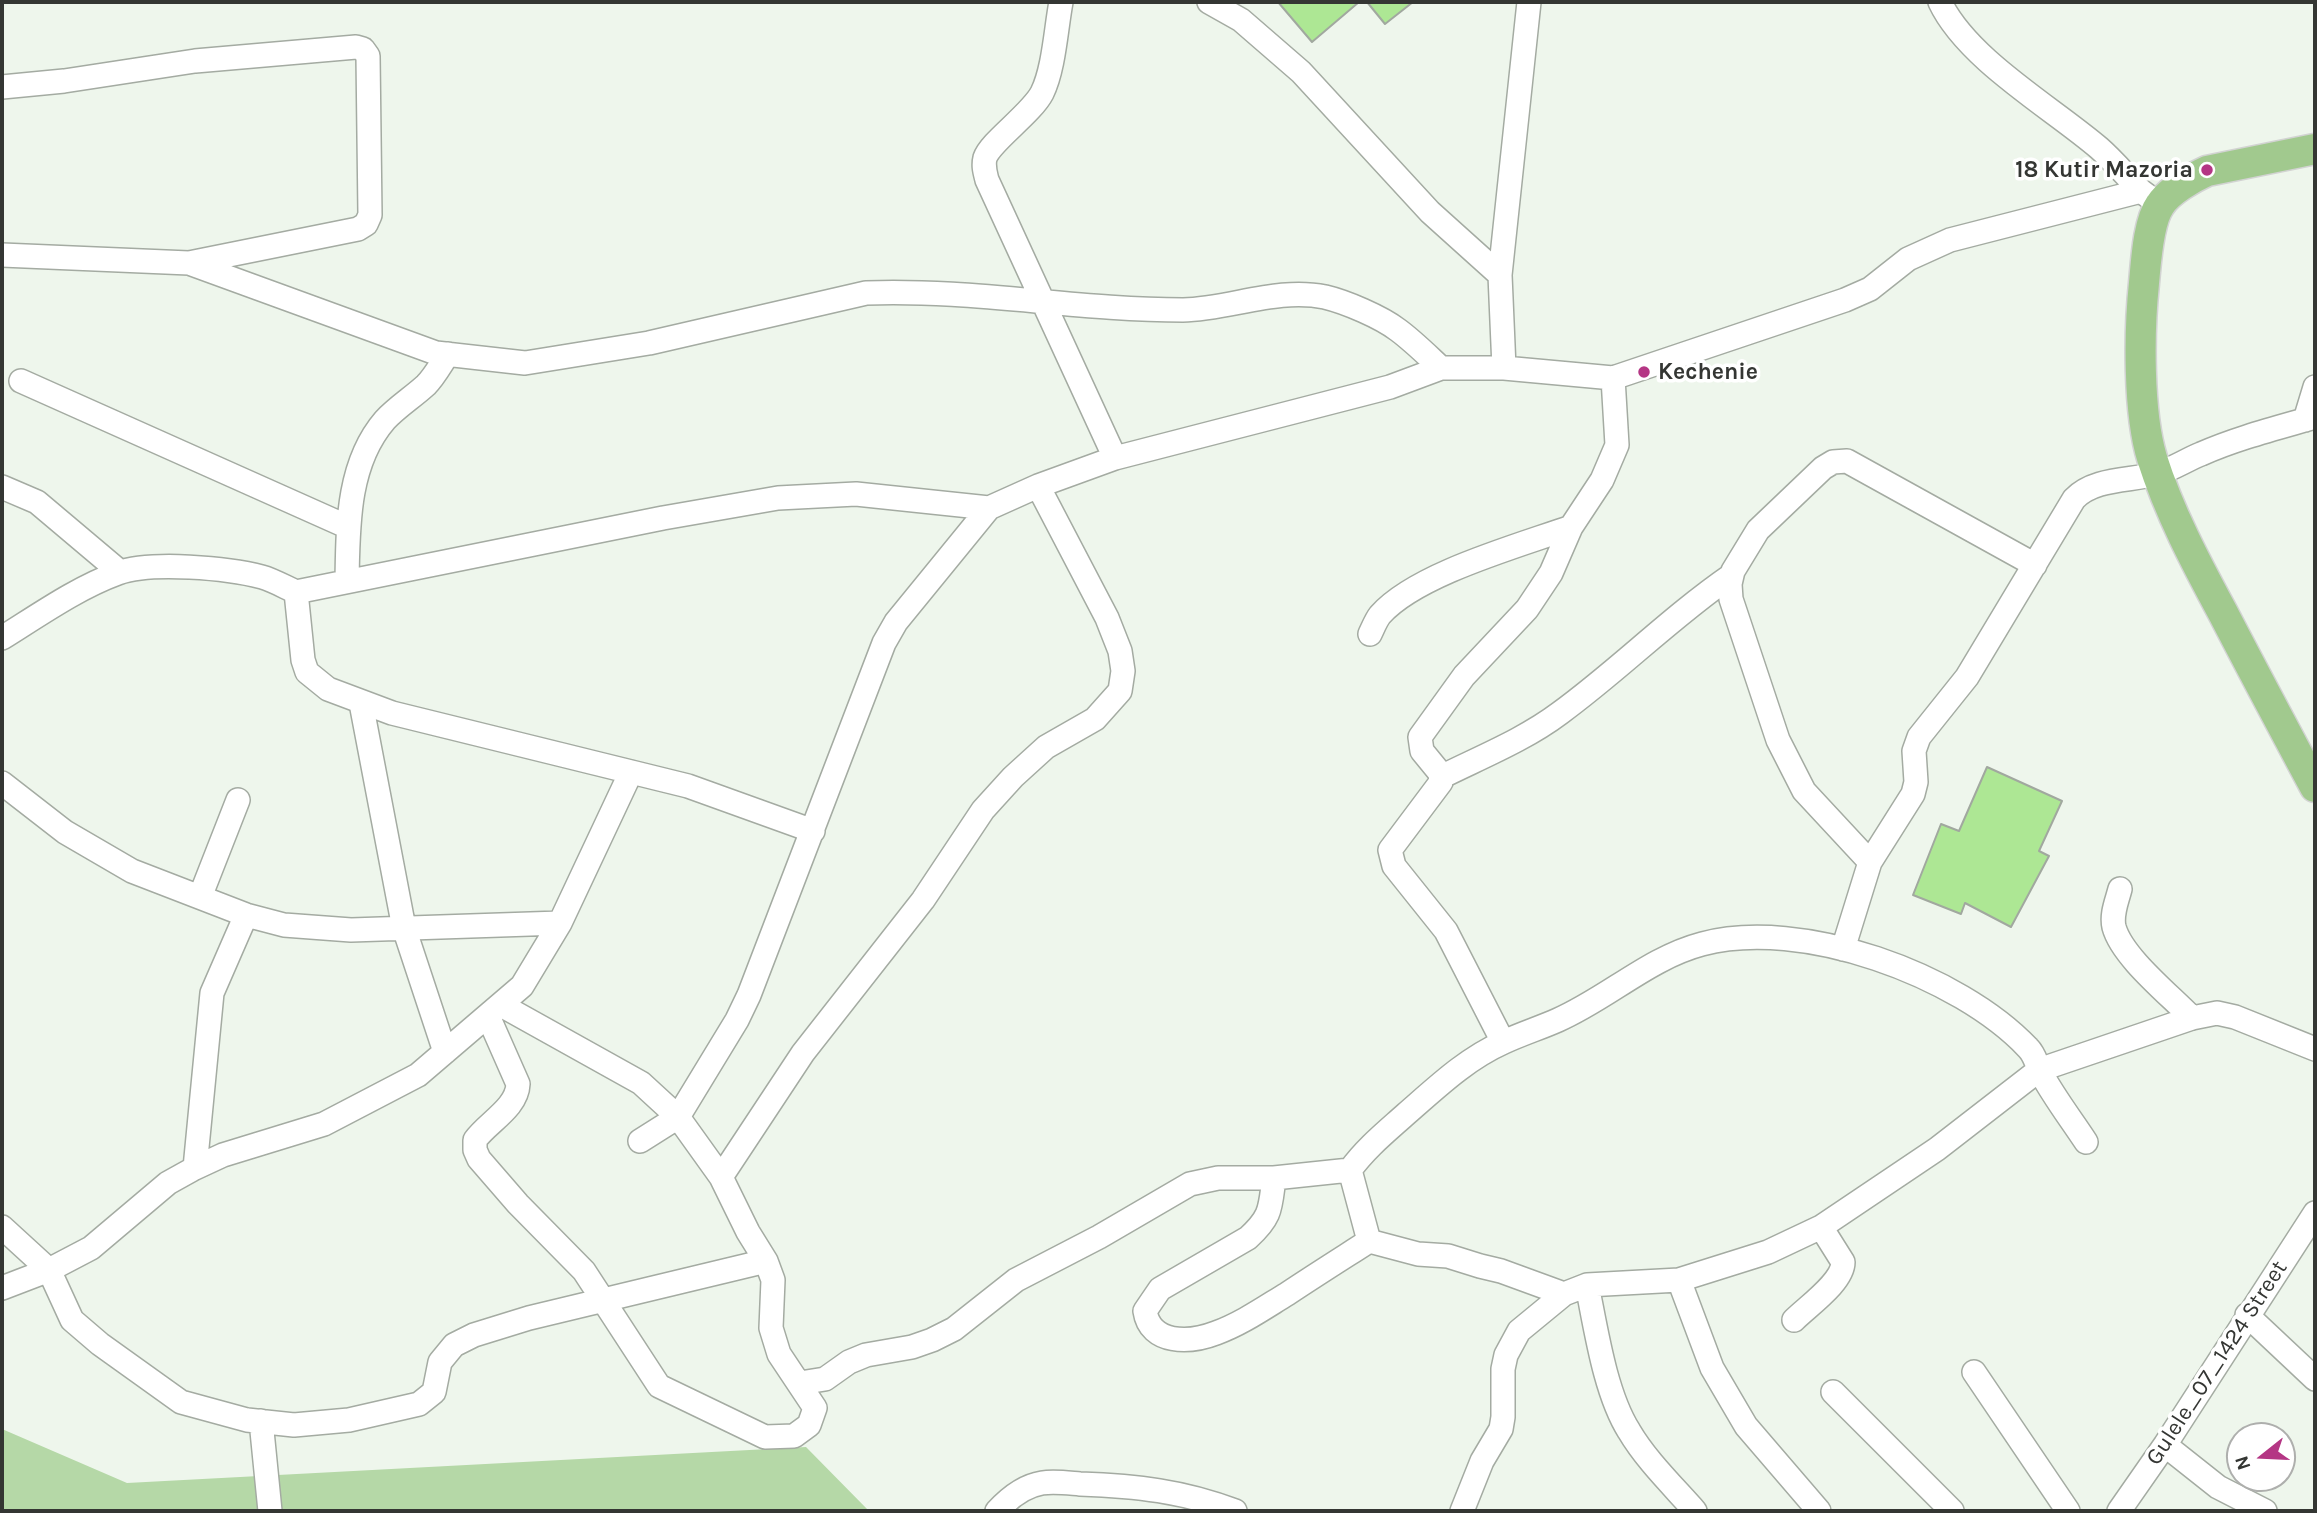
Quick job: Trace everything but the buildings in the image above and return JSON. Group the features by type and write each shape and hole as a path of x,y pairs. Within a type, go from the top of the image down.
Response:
{"main road":[{"path":"2315,149 2207,171 2150,198 2153,225 2142,303 2145,415 2152,456 2166,499 2191,554 2315,787"}],"street":[{"path":"1061,2 1049,75 1042,94 986,155 984,166 1115,458"},
{"path":"1209,2 1241,20 1301,72 1430,212 1500,275"},
{"path":"1504,369 1500,275 1529,2"},
{"path":"1940,2 1975,50 2101,150 2150,198"},
{"path":"2,87 64,81 195,61 356,47 363,49 369,56 370,215 366,224 358,229 189,263 2,255"},
{"path":"640,1141 678,1117 737,1020 813,831 884,643 896,622 989,508 1038,486 1115,458 1390,387 1441,368 1504,369 1613,378 1845,300 1870,289 1908,260 1950,240 2150,198"},
{"path":"189,263 442,354 525,363 649,343 866,293 899,292 1186,310 1290,295 1325,297 1396,328 1441,368"},
{"path":"346,581 348,527 362,457 387,418 426,385 442,354"},
{"path":"1503,1042 1446,932 1394,866 1390,850 1441,782 1441,777 1425,757 1420,737 1464,676 1527,609 1551,573 1571,527 1602,481 1617,445 1613,378"},
{"path":"21,381 348,527"},
{"path":"1843,949 1870,862 1913,794 1916,782 1914,751 1919,737 1967,677 2074,499 2081,492 2098,485 2158,474 2201,453 2263,431 2310,419 2315,387"},
{"path":"1441,777 1517,740 1554,717 1692,604 1732,575 1758,530 1823,468 1833,463 1847,461 2035,565"},
{"path":"721,1177 803,1053 923,900 983,810 1013,777 1046,747 1095,719 1120,691 1124,671 1120,651 1107,618 1038,486"},
{"path":"2,487 37,502 120,572"},
{"path":"2,638 61,601 120,572 170,566 212,569 263,577 296,592 663,518 778,498 856,494 989,508"},
{"path":"1370,634 1379,617 1390,606 1437,576 1571,527"},
{"path":"1732,575 1731,599 1786,759 1804,791 1870,862"},
{"path":"296,592 300,650 307,672 328,689 392,713 688,786 813,831"},
{"path":"361,703 404,928 445,1052"},
{"path":"2,1288 49,1270 91,1248 168,1183 195,1168 223,1155 324,1124 418,1075 522,986 560,923 631,772"},
{"path":"2,783 65,832 132,872 246,915 284,925 351,930 560,923"},
{"path":"200,897 238,800"},
{"path":"2120,889 2113,925 2127,951 2192,1018"},
{"path":"195,1168 212,993 246,915"},
{"path":"800,1383 825,1379 849,1362 866,1355 912,1347 954,1329 1016,1280 1099,1237 1190,1184 1218,1178 1274,1178 1350,1170 1363,1152 1465,1064 1503,1042 1558,1020 1603,996 1643,969 1702,944 1752,936 1777,937 1843,949 1910,972 1961,997 2011,1031 2031,1050 2039,1070 2086,1143"},
{"path":"495,1011 641,1083 678,1117 721,1177 748,1232 766,1261 773,1280 771,1328 779,1354 815,1408 809,1425 794,1436 765,1437 731,1418 659,1386 584,1271 518,1204 479,1159 475,1140 513,1101 518,1084 495,1011"},
{"path":"1462,1511 1482,1461 1501,1429 1506,1355 1519,1331 1564,1294 1587,1285 1679,1280 1768,1252 1821,1227 1937,1149 2039,1070 2192,1018 2217,1013 2235,1017 2315,1049"},
{"path":"1350,1170 1368,1241"},
{"path":"1274,1178 1270,1212 1248,1238 1160,1289 1145,1311 1147,1322 1159,1335 1178,1339 1213,1335 1267,1307 1368,1241 1418,1254 1448,1256 1501,1271 1564,1294"},
{"name":"Gulele_07_1424 Street","path":"2119,1511 2165,1445 2315,1213"},
{"path":"2,1227 49,1270 72,1320 181,1402 247,1420 294,1424 349,1420 419,1405 434,1392 440,1362 454,1345 474,1335 529,1318 766,1261"},
{"path":"1794,1320 1838,1279 1843,1269 1843,1262 1821,1227"},
{"path":"1679,1280 1712,1368 1746,1426 1819,1511"},
{"path":"1587,1285 1617,1408 1628,1431 1695,1511"},
{"path":"2247,1315 2315,1379"},
{"path":"1974,1371 2068,1511"},
{"path":"1833,1392 1952,1511"},
{"path":"261,1422 270,1511"},
{"path":"2165,1445 2218,1487 2265,1511"},
{"path":"997,1511 1012,1495 1041,1483 1160,1489 1201,1498 1235,1511"}],"green space":[{"path":"2,1429 127,1483 806,1447 869,1511 2,1511"}],"place":[{"name":"18 Kutir Mazoria","path":"2207,170"},
{"name":"Kechenie","path":"1644,372"}]}
